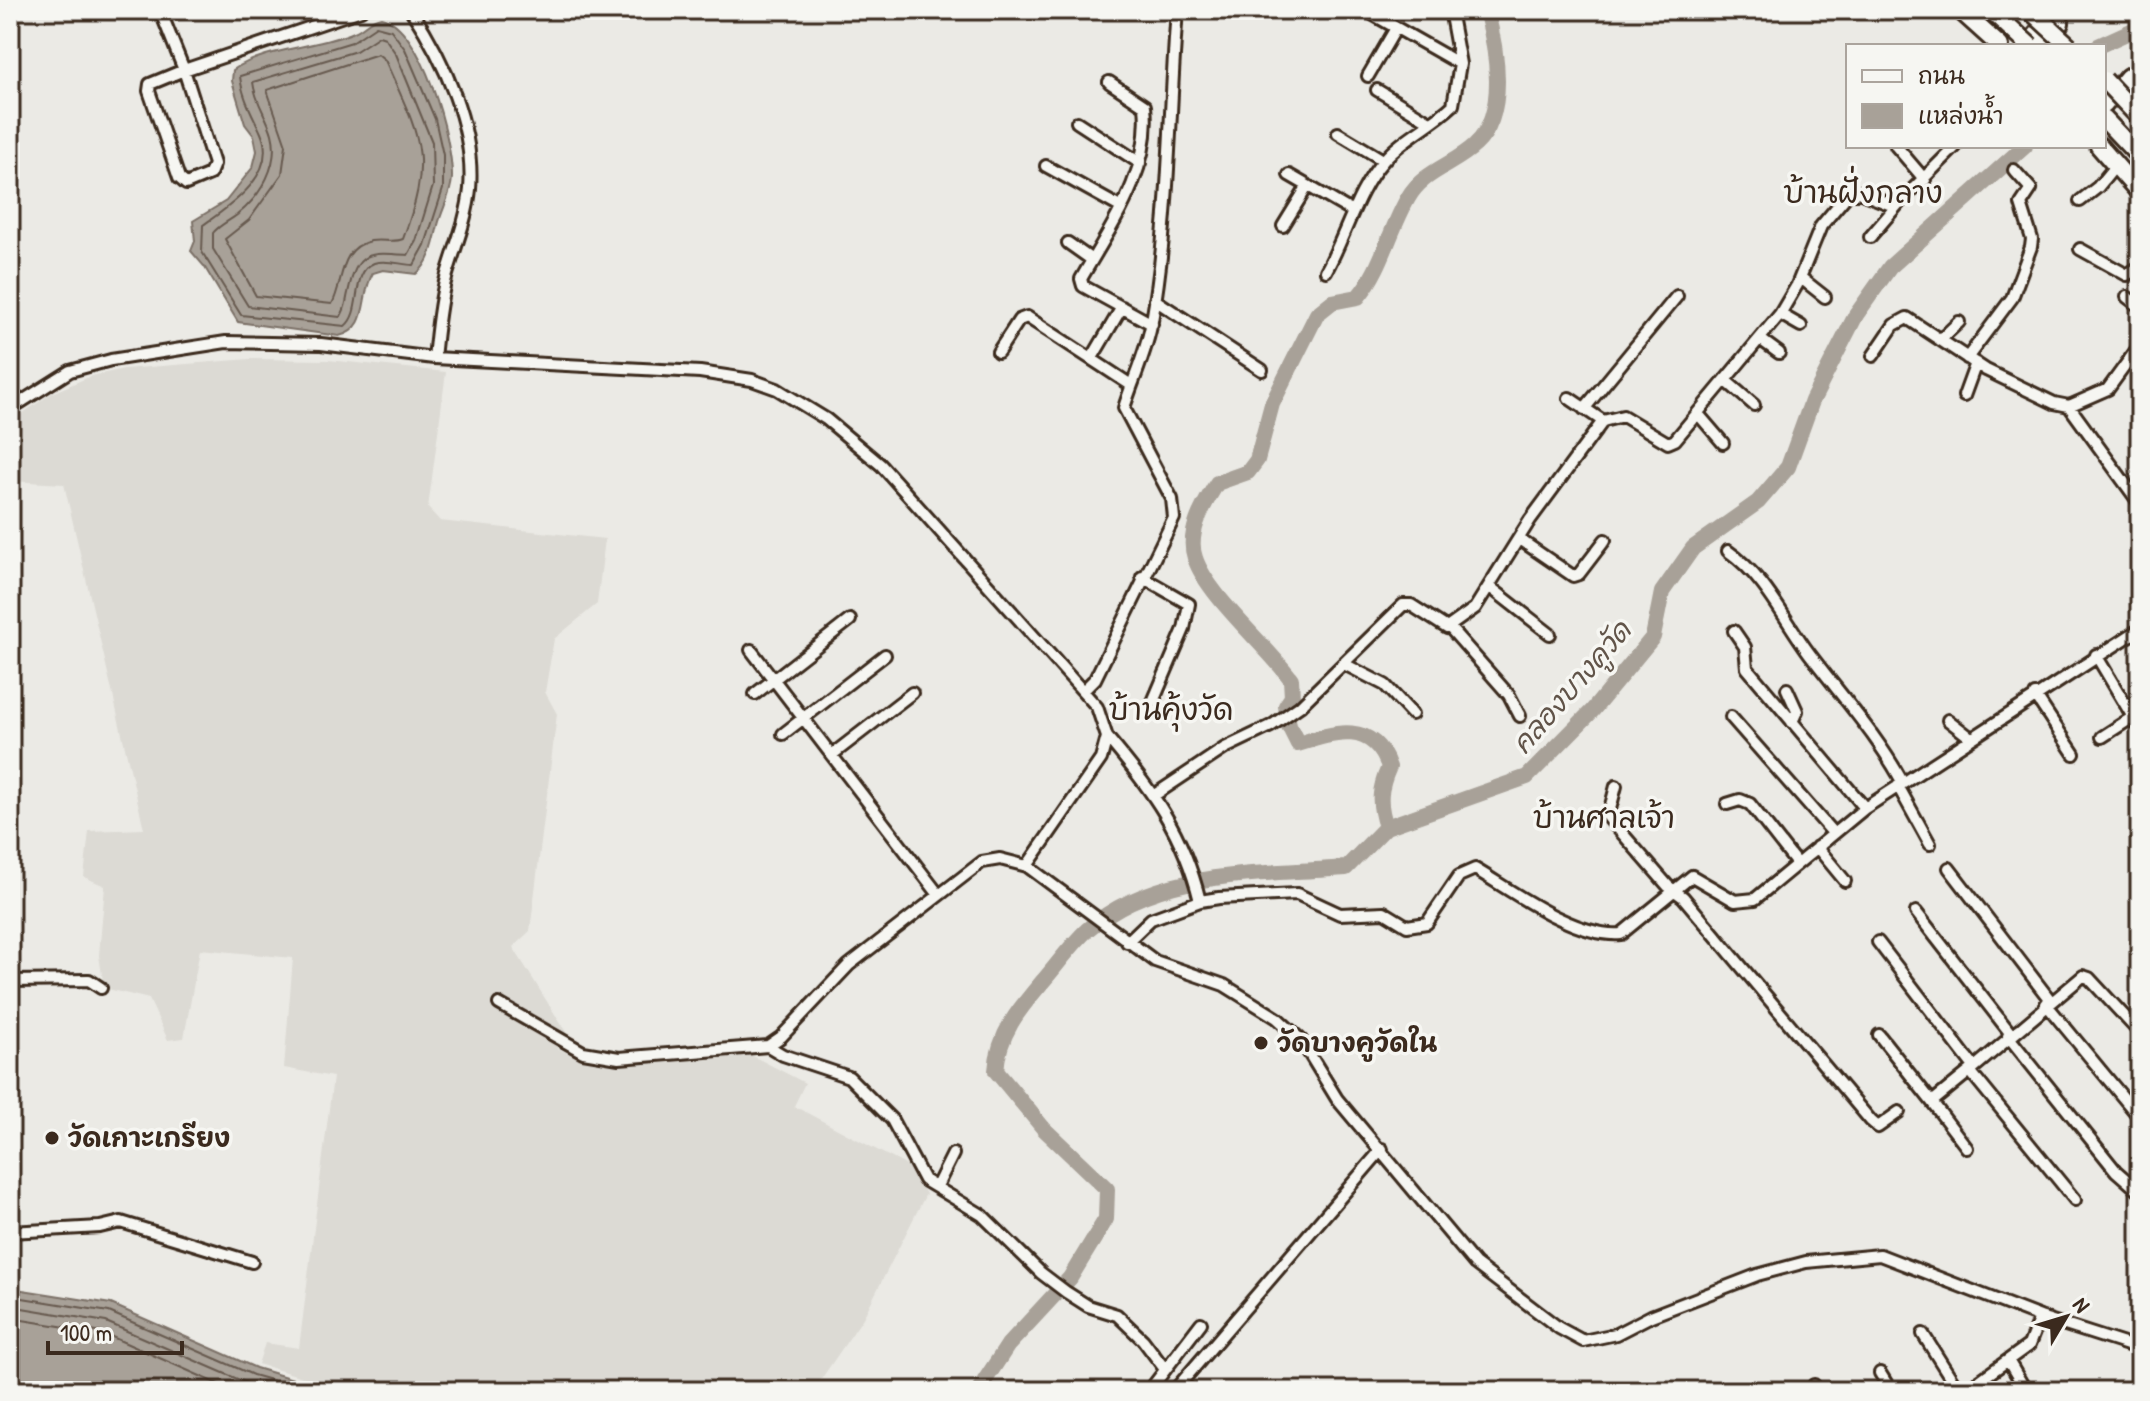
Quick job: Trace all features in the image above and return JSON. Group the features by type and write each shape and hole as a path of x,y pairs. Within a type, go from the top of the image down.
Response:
{"main road":[{"path":"1960,10 1998,44"},
{"path":"1991,10 2026,44"},
{"path":"2030,10 2067,44"},
{"path":"2030,44 2052,17 2054,10"},
{"path":"2046,44 2059,27 2062,10"},
{"path":"2106,103 2128,77 2140,81"},
{"path":"2106,82 2140,118"},
{"path":"2106,121 2140,157"},
{"path":"2139,192 2128,161 2140,142"},
{"path":"2101,148 2139,192"}],"street":[{"path":"10,27 12,10"},
{"path":"160,10 184,70 214,164 210,174 186,184 179,178 149,91 155,81 184,70 361,10"},
{"path":"317,10 322,23"},
{"path":"411,10 453,93 469,156 467,205 441,297 434,358"},
{"path":"1083,691 1095,679 1142,577 1174,518 1172,499 1124,408 1152,324 1163,241 1177,10"},
{"path":"1365,10 1460,64"},
{"path":"1326,271 1344,239 1353,212 1383,160 1453,105 1460,64 1450,10"},
{"path":"1368,76 1396,28"},
{"path":"1109,82 1145,106 1148,129 1136,182 1081,279 1083,286 1152,324"},
{"path":"1377,90 1430,122"},
{"path":"1077,122 1140,163"},
{"path":"1148,129 1169,130"},
{"path":"1338,133 1383,160"},
{"path":"1898,148 1925,180"},
{"path":"1870,237 1954,148"},
{"path":"2080,201 2098,187 2116,165"},
{"path":"1046,166 1120,207"},
{"path":"1964,396 1971,361 2012,298 2031,247 2032,239 2021,204 2031,189 2014,170"},
{"path":"1289,175 1353,212"},
{"path":"1283,226 1307,187"},
{"path":"1450,628 1475,608 1519,539 1603,421 1623,416 1668,443 1699,415 1780,314 1801,278 1821,226 1848,194 1859,192 1889,204 1900,202"},
{"path":"1068,243 1092,260"},
{"path":"2080,249 2127,275 2140,266"},
{"path":"1801,278 1825,297"},
{"path":"1584,409 1677,296"},
{"path":"2127,297 2140,307"},
{"path":"1155,300 1262,370"},
{"path":"1092,358 1122,307"},
{"path":"1780,314 1801,326"},
{"path":"998,352 1023,317 1131,385"},
{"path":"1873,356 1894,325 1903,318 1971,361 2054,403 2069,406 2108,389 2140,345"},
{"path":"1940,340 1959,322"},
{"path":"1760,339 1779,353"},
{"path":"10,409 70,371 195,346 285,342 434,358 700,372 730,375 777,389 826,419 881,465 1097,707 1107,737 1156,794 1185,852 1199,898"},
{"path":"1725,380 1754,405"},
{"path":"1569,398 1603,421"},
{"path":"2069,406 2140,504"},
{"path":"1699,415 1723,443"},
{"path":"1519,539 1573,576 1579,574 1605,540"},
{"path":"1728,551 1752,570 1808,651 1880,741 1930,844"},
{"path":"1142,577 1189,604 1184,629 1152,704"},
{"path":"1490,587 1550,634"},
{"path":"1156,794 1225,748 1271,726 1296,709 1346,665 1403,605 1411,605 1450,628 1509,695 1520,716"},
{"path":"755,694 850,620"},
{"path":"1127,942 1151,919 1199,898 1297,894 1340,914 1384,912 1407,926 1427,923 1459,876 1475,869 1551,914 1607,935 1621,934 1673,888 1692,876 1726,897 1744,902 1762,895 1865,808 2140,629"},
{"path":"1734,631 1745,647 1747,668 1865,808"},
{"path":"751,650 939,895"},
{"path":"783,734 885,655"},
{"path":"2096,655 2140,729"},
{"path":"1346,665 1385,685 1412,714"},
{"path":"1787,689 1797,711 1792,722"},
{"path":"833,754 912,693"},
{"path":"2035,695 2074,754"},
{"path":"1731,717 1833,833"},
{"path":"2102,737 2133,717"},
{"path":"1948,720 1971,738"},
{"path":"1027,866 1093,771 1107,737"},
{"path":"1616,786 1608,817 1673,888 1875,1125 1885,1124 1899,1112"},
{"path":"1727,804 1740,800 1750,804 1797,864"},
{"path":"1817,847 1845,881"},
{"path":"768,1046 781,1037 836,977 982,862 992,859 1027,866 1127,942 1176,971 1243,994 1277,1018 1301,1040 1337,1099 1382,1149 1475,1264 1559,1328 1583,1341 1616,1334 1651,1316 1757,1275 1806,1262 1865,1255 1900,1260 2040,1317 2140,1349"},
{"path":"1949,868 2048,1002 2140,1118"},
{"path":"1916,912 2116,1171 2140,1192"},
{"path":"1878,942 2075,1200"},
{"path":"1932,1102 2077,978 2089,978 2140,1033"},
{"path":"10,981 89,980 101,988"},
{"path":"499,1004 583,1052 597,1055 619,1058 768,1046 849,1077 892,1120 924,1180 982,1215 1066,1292 1088,1306 1117,1315 1143,1340 1164,1368"},
{"path":"1879,1035 1967,1148"},
{"path":"1174,1391 1382,1149"},
{"path":"937,1186 953,1154"},
{"path":"10,1232 100,1227 121,1222 252,1262"},
{"path":"1923,1334 1962,1391 2009,1362 2029,1345 2040,1317"},
{"path":"1149,1391 1201,1323"},
{"path":"2009,1362 2026,1391"},
{"path":"1880,1373 1891,1391"}],"shaded area":[{"path":"250,359 328,360 446,372 428,508 440,521 605,539 597,604 554,639 545,692 557,714 530,931 513,947 566,1032 557,1048 583,1060 630,1065 749,1054 805,1083 794,1106 911,1168 926,1194 863,1318 813,1391 350,1391 258,1364 265,1343 299,1348 333,1077 284,1068 293,958 200,949 184,1038 168,1040 149,999 104,988 99,955 105,886 84,877 89,831 144,829 64,484 10,481 10,422 52,393 91,376 124,369"}],"water":[{"path":"381,17 396,25 422,62 447,138 452,178 428,259 416,274 383,270 373,273 360,319 349,332 339,336 238,322 204,266 191,251 195,241 193,221 226,201 253,167 257,151 232,81 233,70 276,52 340,37"},
{"path":"10,1288 111,1304 256,1368 333,1391 10,1391"}],"waterway":[{"path":"1386,827 1381,796 1389,767 1382,752 1373,742 1351,733 1298,744 1289,726 1286,706 1292,697 1291,679 1212,588 1195,558 1193,538 1198,518 1217,483 1248,472 1257,460 1272,404 1317,314 1332,302 1358,297 1373,274 1414,189 1467,152 1485,132 1492,117 1497,81 1494,43 1486,10"},
{"name":"คลองบางคูวัด","path":"2102,44 2140,27"},
{"name":"คลองบางคูวัด","path":"978,1391 1008,1345 1070,1278 1106,1219 1107,1189 1044,1129 996,1071 1001,1045 1011,1023 1070,949 1087,930 1114,910 1144,896 1177,885 1210,879 1346,868 1386,827 1527,777 1592,711 1653,637 1662,592 1693,548 1758,502 1788,467 1812,401 1856,315 1890,267 2023,148"}],"place":[{"name":"วัดบางคูวัดใน","path":"1261,1043"},
{"name":"วัดเกาะเกรียง","path":"52,1138"}],"district":[{"name":"บ้านฝั่งกลาง","path":"1863,193"},
{"name":"บ้านคุ้งวัด","path":"1171,710"},
{"name":"บ้านศาลเจ้า","path":"1604,818"}]}
